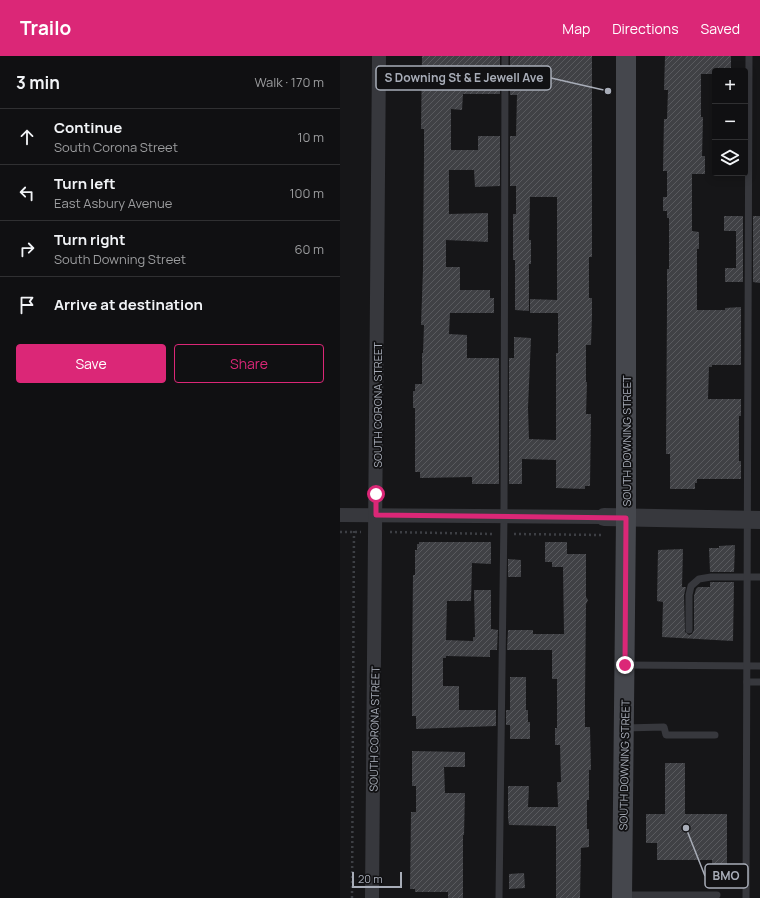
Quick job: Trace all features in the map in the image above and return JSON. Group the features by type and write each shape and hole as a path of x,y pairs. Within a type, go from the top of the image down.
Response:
{"main road":[{"name":"SOUTH DOWNING STREET","path":"622,896 626,518 626,56"}],"street":[{"name":"SOUTH CORONA STREET","path":"372,898 379,56"},
{"path":"340,515 754,520"}],"lane":[{"path":"499,898 504,516 505,56"},
{"path":"746,898 747,577 754,520 750,56"},
{"path":"689,630 689,595 691,586 699,579 710,577 760,577"},
{"path":"625,665 760,666"},
{"path":"747,682 760,682"},
{"path":"624,728 664,728 666,735 715,735"},
{"path":"622,896 716,895"}],"path":[{"path":"352,898 354,525"},
{"path":"340,532 363,532"}],"building":[{"path":"422,56 500,56 500,94 463,94 462,110 451,109 451,150 478,150 478,136 500,136 500,186 475,187 474,170 449,170 449,214 488,213 488,242 446,240 446,267 460,267 460,290 490,290 490,298 494,298 494,313 450,313 449,334 467,335 467,358 499,358 499,484 472,484 472,477 420,478 420,472 415,472 415,408 413,408 413,391 415,391 415,384 422,384 424,325 421,325 424,155 424,129 421,129"},
{"path":"510,56 592,56 592,257 589,257 589,298 592,298 592,316 591,345 586,345 586,414 591,414 590,486 585,486 585,489 556,488 556,460 522,459 522,484 509,484 509,358 514,358 514,337 531,338 528,408 529,439 556,440 556,353 558,353 558,313 530,313 530,299 557,300 557,197 530,197 529,240 531,240 531,264 529,264 529,311 515,310 513,214 516,214 516,186 510,186 510,136 516,136 517,95 510,95"},
{"path":"665,56 731,56 731,68 712,68 712,74 701,74 701,117 703,117 702,156 705,156 705,174 692,174 692,231 699,232 699,249 697,249 697,310 725,310 725,308 741,307 741,365 712,365 712,367 709,367 708,399 741,399 741,416 739,416 739,461 741,461 741,479 697,479 695,489 670,489 670,454 666,454 667,269 669,269 669,218 667,218 667,211 663,211 663,197 667,197 667,171 663,171 664,119 667,119 668,90 664,90"},
{"path":"724,216 743,216 743,282 725,282 725,268 736,268 736,231 724,231"},
{"path":"753,216 760,216 760,283 753,282"},
{"path":"419,542 491,542 491,564 472,563 471,601 447,601 446,640 473,641 473,637 475,637 474,590 491,590 491,629 498,630 497,650 490,650 490,657 446,656 446,658 443,658 443,686 459,686 459,710 496,710 496,726 416,729 416,716 412,716 413,575 415,575 415,550 417,550 417,544 419,544"},
{"path":"545,542 567,542 567,554 586,554 586,597 588,600 586,604 585,727 590,727 591,770 589,770 589,800 587,800 587,829 589,829 589,847 581,848 580,898 556,898 556,826 509,825 508,818 508,786 529,786 528,807 558,807 557,782 561,782 560,745 555,745 555,728 557,728 557,679 552,679 552,650 507,650 508,630 533,630 533,634 564,634 563,567 552,567 552,562 545,562"},
{"path":"735,545 734,572 710,572 709,548"},
{"path":"683,549 682,587 686,587 684,595 685,632 689,635 692,634 694,630 694,596 696,589 698,587 710,587 710,582 734,582 733,641 662,637 663,602 657,601 658,550"},
{"path":"508,559 521,560 521,577 508,577"},
{"path":"510,677 526,677 526,710 528,710 528,722 530,722 530,739 510,739 510,725 506,725 506,710 510,710"},
{"path":"412,751 465,752 465,767 444,767 445,793 465,793 463,898 448,898 448,892 415,892 415,889 410,889 411,812 416,812 416,786 412,786"},
{"path":"665,763 685,763 685,814 727,814 727,865 712,864 712,860 657,860 657,843 646,843 646,814 665,814"},
{"path":"524,873 525,888 509,889 509,874"}],"place":[{"name":"S Downing St & E Jewell Ave","path":"608,91"},
{"name":"BMO","path":"686,828"}],"route":[{"path":"376,494 376,515 626,518 625,665"}]}
